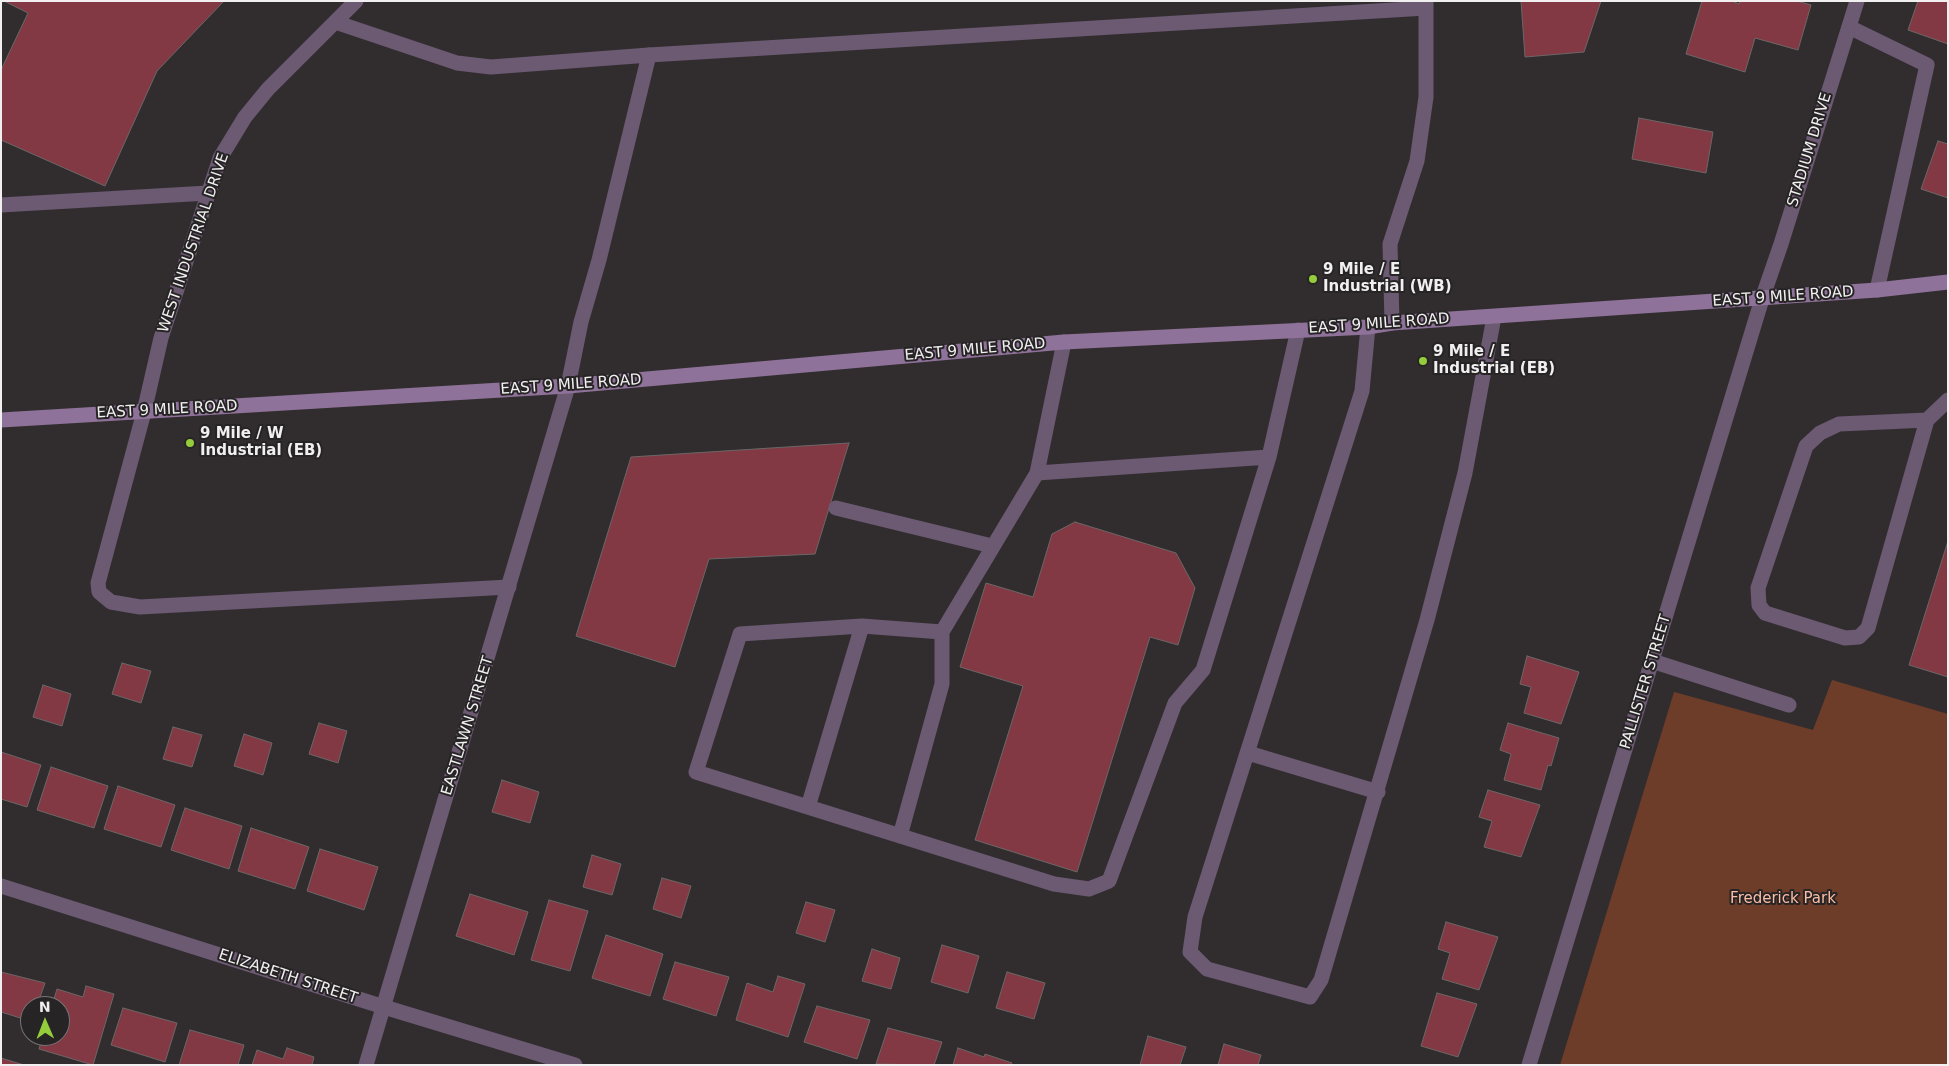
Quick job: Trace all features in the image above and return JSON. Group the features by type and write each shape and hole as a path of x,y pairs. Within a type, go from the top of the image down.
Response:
{"main road":[{"name":"EAST 9 MILE ROAD","path":"1,420 568,386 1064,342 1368,326 1392,322 1762,299 1877,290 1948,282"}],"street":[{"name":"WEST INDUSTRIAL DRIVE","path":"356,1 268,89 245,117 220,158 161,338 144,412 98,583 99,592 110,602 140,607 509,587"},
{"name":"STADIUM DRIVE","path":"1762,299 1857,1"},
{"path":"335,22 457,63 491,67 649,55 1426,5 1426,97 1417,161 1390,244 1392,322"},
{"path":"1849,27 1926,66 1877,290"},
{"name":"EASTLAWN STREET","path":"366,1065 568,386 580,322 599,260 649,55"},
{"path":"1,206 208,193"},
{"name":"PALLISTER STREET","path":"1528,1065 1762,299"},
{"path":"1368,326 1362,391 1195,916 1190,952 1207,969 1310,997 1321,980 1378,792 1427,620 1465,473 1494,317"},
{"path":"942,632 862,626 740,634 696,772 1054,884 1089,889 1109,881 1175,703 1203,670 1269,457 1298,330"},
{"path":"900,836 942,684 942,632 1037,473 1064,342"},
{"path":"1927,420 1839,424 1820,432 1806,446 1758,588 1759,605 1766,612 1845,638 1859,637 1868,628 1927,420 1948,400"},
{"path":"1037,473 1269,457"},
{"path":"836,508 992,546"},
{"path":"808,807 862,626"},
{"path":"1652,661 1789,705"},
{"path":"1248,753 1378,792"},
{"name":"ELIZABETH STREET","path":"1,886 384,1008 575,1065"}],"green space":[{"name":"Frederick Park","path":"1832,680 1948,714 1948,1065 1560,1065 1674,692 1813,730"}],"building":[{"path":"4,1 224,1 157,71 105,186 1,140 1,70 28,13"},
{"path":"1521,1 1601,1 1584,52 1525,57"},
{"path":"1702,1 1732,1 1739,4 1740,1 1797,1 1811,5 1798,50 1755,38 1745,72 1686,54"},
{"path":"1918,1 1948,1 1948,44 1908,30"},
{"path":"1639,118 1713,132 1706,173 1632,159"},
{"path":"1938,141 1948,144 1948,198 1921,189"},
{"path":"849,443 815,554 709,559 675,667 576,636 631,457"},
{"path":"1075,522 1176,553 1195,588 1178,645 1150,637 1077,872 975,840 1023,686 960,667 986,583 1033,597 1052,534"},
{"path":"1948,541 1948,677 1909,665"},
{"path":"1527,656 1579,672 1561,724 1524,713 1531,687 1520,684"},
{"path":"122,663 151,671 141,703 112,694"},
{"path":"43,685 71,694 62,726 33,717"},
{"path":"319,723 347,731 338,763 309,754"},
{"path":"1508,723 1559,738 1551,766 1548,765 1541,790 1504,780 1511,754 1500,750"},
{"path":"173,727 202,735 192,767 163,759"},
{"path":"244,734 272,743 263,775 234,766"},
{"path":"1,752 41,765 27,807 1,799"},
{"path":"51,767 108,786 94,828 37,810"},
{"path":"502,780 539,792 530,823 492,812"},
{"path":"118,786 175,805 161,847 104,829"},
{"path":"1488,790 1540,805 1521,857 1484,847 1492,821 1479,817"},
{"path":"185,808 242,826 229,869 171,850"},
{"path":"251,828 309,847 295,889 238,871"},
{"path":"320,849 378,867 364,910 307,891"},
{"path":"592,855 621,864 612,895 583,887"},
{"path":"662,878 691,886 681,918 653,909"},
{"path":"470,894 528,912 514,955 456,936"},
{"path":"549,900 588,911 570,971 531,960"},
{"path":"806,902 835,910 825,942 796,933"},
{"path":"1446,922 1498,937 1479,990 1442,979 1450,953 1438,949"},
{"path":"606,935 663,954 650,996 592,978"},
{"path":"942,945 979,956 968,993 931,982"},
{"path":"872,949 900,958 891,989 862,981"},
{"path":"675,962 729,977 716,1016 663,999"},
{"path":"1,972 45,983 40,996 20,996 20,1018 1,1012"},
{"path":"1007,972 1045,983 1034,1019 996,1008"},
{"path":"778,976 805,984 788,1037 736,1020 747,983 773,992"},
{"path":"86,986 114,994 93,1065 39,1049 40,1046 70,1046 70,996 55,996 57,989 83,997"},
{"path":"1437,993 1477,1004 1458,1057 1421,1046"},
{"path":"817,1006 870,1020 857,1059 804,1042"},
{"path":"123,1008 177,1023 165,1062 111,1045"},
{"path":"888,1028 942,1042 934,1065 876,1064"},
{"path":"190,1030 244,1045 238,1065 179,1065"},
{"path":"1148,1036 1186,1047 1180,1065 1140,1065"},
{"path":"1224,1044 1261,1055 1258,1065 1218,1065"},
{"path":"287,1048 314,1057 312,1065 252,1065 257,1050 283,1059"},
{"path":"958,1048 984,1057 985,1054 1012,1063 1011,1065 953,1065"},
{"path":"1,1058 24,1065 1,1065"}],"place":[{"name":"9 Mile / E Industrial (WB)","path":"1313,279"},
{"name":"9 Mile / E Industrial (EB)","path":"1423,361"},
{"name":"9 Mile / W Industrial (EB)","path":"190,443"}]}
